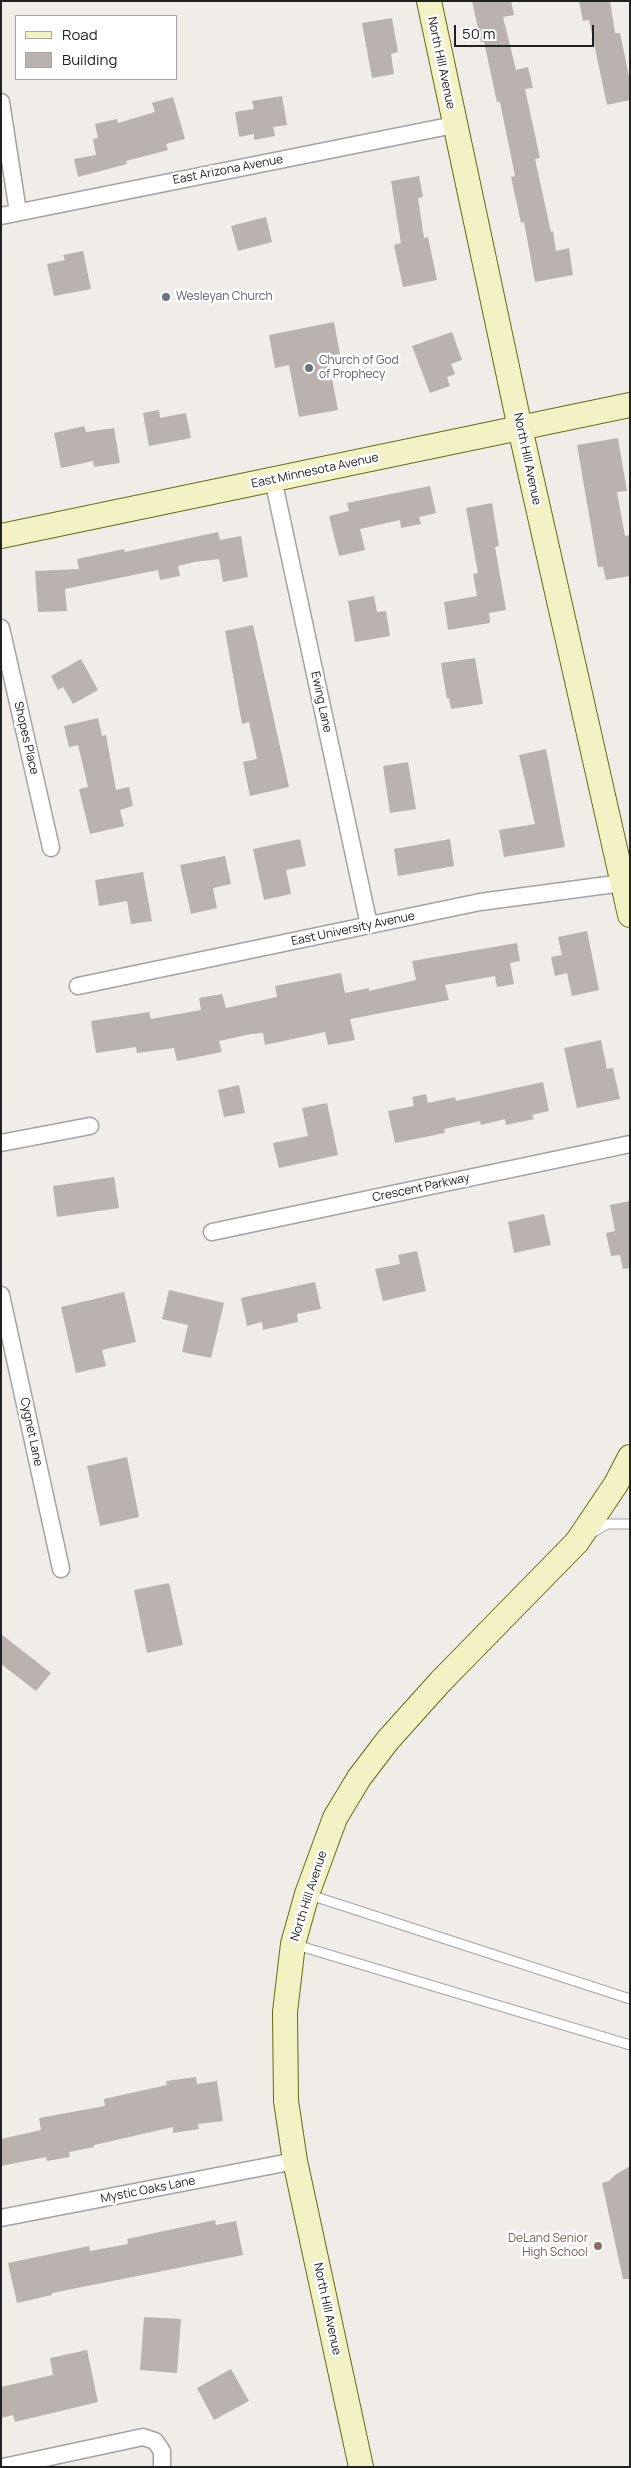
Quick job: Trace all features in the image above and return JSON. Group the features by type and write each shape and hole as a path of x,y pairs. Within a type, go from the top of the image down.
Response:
{"street":[{"name":"North Hill Avenue","path":"428,1 520,428 626,882 630,915"},
{"path":"1,102 18,212"},
{"name":"East Arizona Avenue","path":"1,216 454,125"},
{"name":"East Minnesota Avenue","path":"1,536 630,405"},
{"name":"Ewing Lane","path":"273,479 369,925"},
{"name":"Shopes Place","path":"1,628 51,848"},
{"name":"East University Avenue","path":"78,986 480,902 626,882"},
{"path":"1,1143 90,1126"},
{"name":"Crescent Parkway","path":"212,1232 630,1144"},
{"name":"Cygnet Lane","path":"1,1295 61,1569"},
{"name":"North Hill Avenue","path":"362,2465 295,2161 286,2101 285,2012 293,1944 307,1894 335,1818 359,1778 382,1747 441,1681 577,1542 616,1484 630,1457"},
{"name":"Mystic Oaks Lane","path":"1,2218 295,2161"},
{"path":"3,2467 143,2437 155,2441 159,2446 162,2451 162,2467"}],"lane":[{"path":"577,1542 607,1524 630,1524"},
{"path":"307,1894 630,1999"},
{"path":"293,1944 630,2045"}],"building":[{"path":"472,1 511,1 514,15 503,17 516,70 528,67 533,88 525,89 540,158 535,159 551,232 553,231 556,251 569,248 573,275 535,282 524,222 521,223 511,177 515,176 500,102 497,102 484,42 481,42"},
{"path":"579,1 610,1 615,33 620,33 630,81 630,100 607,105 589,20 583,21"},
{"path":"392,18 398,52 391,54 394,74 372,78 362,23"},
{"path":"282,96 287,125 273,127 275,136 254,140 254,134 239,137 235,112 254,109 252,101"},
{"path":"173,97 185,139 166,144 168,150 126,161 127,164 78,177 74,159 96,155 93,139 98,138 95,124 117,119 118,123 155,112 152,103"},
{"path":"419,176 423,197 418,198 424,238 428,237 437,280 403,287 394,245 401,243 391,181"},
{"path":"266,217 272,242 238,251 231,226"},
{"path":"83,251 91,289 54,296 47,264 65,260 63,255"},
{"path":"334,322 340,354 328,357 338,410 299,417 289,365 275,368 269,335"},
{"path":"452,332 462,360 451,364 455,374 447,377 450,386 430,393 412,346"},
{"path":"159,410 160,418 186,413 191,438 149,446 143,413"},
{"path":"84,426 86,432 114,428 120,463 94,467 93,461 61,468 54,433"},
{"path":"618,438 627,491 617,492 625,536 630,535 630,576 606,580 603,567 598,567 577,445"},
{"path":"430,486 436,513 419,517 421,524 401,528 400,520 360,529 365,550 339,556 329,516 349,511 347,503"},
{"path":"492,503 499,546 495,547 506,610 489,613 490,623 448,630 444,602 477,596 473,574 478,573 466,508"},
{"path":"218,532 220,540 241,536 248,577 223,582 219,559 194,562 178,566 180,576 160,580 158,570 65,589 67,611 38,612 35,571 79,569 77,559 124,549 125,552"},
{"path":"374,596 377,612 386,611 390,636 355,642 348,601"},
{"path":"253,625 289,787 250,796 243,762 257,759 249,722 242,724 225,631"},
{"path":"475,658 483,704 451,709 449,698 447,699 441,663"},
{"path":"81,659 98,690 73,704 63,687 58,690 51,676"},
{"path":"98,718 102,736 106,735 116,790 129,787 133,806 120,810 124,826 90,834 79,789 88,787 78,745 69,747 64,726"},
{"path":"546,749 565,847 504,857 499,830 535,824 519,755"},
{"path":"408,762 416,809 390,813 383,766"},
{"path":"300,839 306,866 286,870 291,894 264,900 253,849"},
{"path":"450,839 454,866 398,876 394,849"},
{"path":"225,856 231,884 213,888 217,908 191,914 180,865"},
{"path":"143,872 152,921 131,924 127,901 99,906 95,880"},
{"path":"587,931 599,990 572,996 567,973 555,976 551,957 562,955 558,937"},
{"path":"517,943 520,961 510,963 514,984 497,987 495,976 445,985 449,1000 350,1019 355,1040 328,1045 325,1032 265,1045 263,1033 251,1034 219,1041 222,1052 177,1061 174,1048 137,1053 136,1047 96,1053 91,1021 149,1012 151,1019 201,1010 199,998 222,994 226,1008 277,997 275,986 341,973 345,993 369,988 369,991 416,980 412,961"},
{"path":"601,1040 607,1069 613,1068 620,1099 577,1108 564,1048"},
{"path":"543,1082 549,1111 532,1115 534,1119 506,1125 505,1119 481,1125 480,1121 444,1129 445,1133 395,1143 388,1111 414,1106 412,1097 426,1094 428,1103 455,1097 456,1101"},
{"path":"239,1085 245,1113 224,1117 218,1090"},
{"path":"327,1103 338,1155 279,1168 273,1143 308,1136 302,1108"},
{"path":"114,1177 119,1208 57,1217 53,1186"},
{"path":"630,1201 630,1268 623,1269 620,1255 611,1256 606,1233 615,1231 610,1205"},
{"path":"544,1214 551,1245 514,1253 508,1222"},
{"path":"417,1251 426,1291 383,1301 375,1269 400,1264 398,1255"},
{"path":"315,1282 321,1309 297,1314 298,1322 263,1330 262,1322 247,1326 241,1298"},
{"path":"169,1290 224,1303 211,1358 182,1352 188,1325 162,1319"},
{"path":"124,1292 136,1342 102,1350 106,1366 76,1373 61,1307"},
{"path":"127,1457 139,1517 100,1526 87,1466"},
{"path":"169,1583 183,1645 147,1653 134,1590"},
{"path":"1,1634 51,1673 36,1691 1,1664"},
{"path":"196,2077 197,2084 217,2081 223,2121 198,2124 199,2129 173,2133 173,2127 94,2145 94,2147 69,2152 70,2157 47,2161 46,2157 1,2166 1,2139 41,2130 39,2118 105,2106 104,2099 167,2085 166,2081"},
{"path":"630,2166 630,2279 623,2279 602,2183 609,2181"},
{"path":"215,2220 216,2225 236,2221 243,2255 52,2293 52,2295 17,2303 8,2263 89,2246 90,2251 128,2244 127,2239"},
{"path":"144,2317 181,2319 177,2373 140,2370"},
{"path":"87,2350 98,2402 15,2422 13,2415 1,2418 1,2387 53,2375 50,2358"},
{"path":"231,2369 249,2401 214,2420 197,2388"}],"place":[{"name":"Wesleyan Church","path":"166,297"},
{"name":"Church of God of Prophecy","path":"309,368"},
{"name":"DeLand Senior High School","path":"598,2246"}]}
